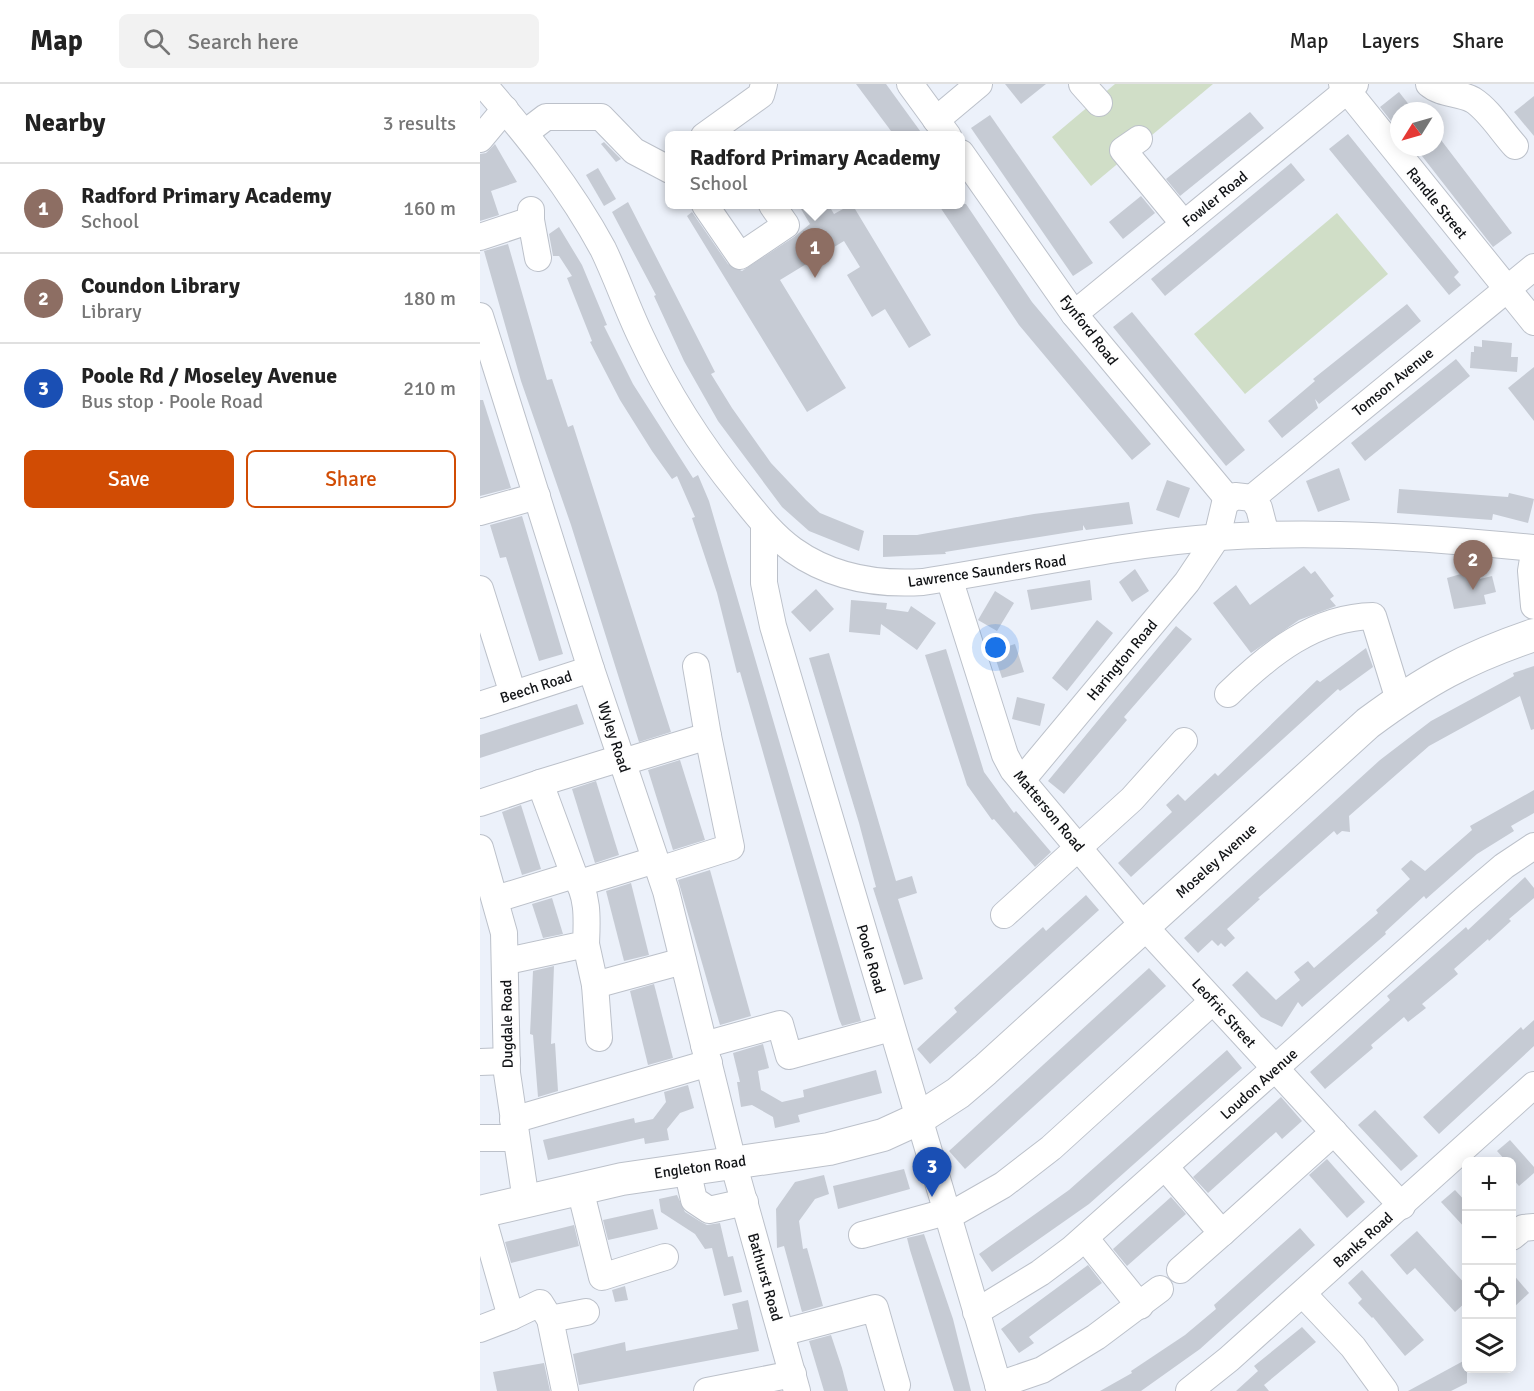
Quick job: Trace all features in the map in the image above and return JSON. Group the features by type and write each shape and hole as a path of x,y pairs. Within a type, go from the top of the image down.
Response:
{"main road":[{"name":"Moseley Avenue","path":"918,1119 958,1093 1333,753 1399,700 1449,669 1486,652 1534,635"},
{"name":"Engleton Road","path":"481,1212 580,1189 687,1169 829,1149 883,1135 918,1119"}],"street":[{"name":"Lawrence Saunders Road","path":"483,84 560,178 602,247 641,336 694,432 764,524 793,550 852,578 893,584 949,578 1217,537 1266,535 1434,539 1534,551"},
{"path":"710,131 761,95 764,84"},
{"path":"910,84 942,128 980,84"},
{"path":"1082,84 1099,103"},
{"path":"1429,84 1437,91 1460,95 1478,104 1515,146"},
{"name":"Fowler Road","path":"1074,314 1348,86"},
{"name":"Randle Street","path":"1348,86 1534,322"},
{"path":"480,139 505,109"},
{"path":"525,133 546,117 601,117 634,152 663,161"},
{"path":"1138,139 1123,150 1184,224"},
{"name":"Fynford Road","path":"965,160 1074,314 1240,499 1259,508 1266,535"},
{"path":"708,209 740,256 786,225 775,209"},
{"path":"480,237 531,215 538,258"},
{"name":"Tomson Avenue","path":"1240,499 1534,267"},
{"name":"Wyley Road","path":"482,327 591,669 657,865 734,1162"},
{"path":"480,512 537,496"},
{"path":"1217,537 1223,507 1240,499"},
{"name":"Poole Road","path":"764,524 764,583 773,626 999,1388"},
{"name":"Harington Road","path":"1022,780 1187,582 1217,537"},
{"path":"1534,551 1531,571 1534,606"},
{"name":"Matterson Road","path":"949,578 1005,755 1022,780 1144,926"},
{"path":"480,589 513,694"},
{"path":"1228,694 1266,660 1300,636 1337,620 1373,616 1399,700"},
{"path":"496,899 577,879 657,865 731,847 696,666"},
{"name":"Beech Road","path":"480,705 591,669"},
{"path":"480,803 540,783 708,736"},
{"path":"1004,915 1132,799 1185,741"},
{"path":"540,783 577,879 587,920 586,944 595,985 599,1038"},
{"name":"Loudon Avenue","path":"976,1312 1040,1273 1085,1238 1464,900 1504,866 1534,846"},
{"name":"Dugdale Road","path":"480,848 504,933 507,961 507,1061 514,1129 526,1201"},
{"name":"Leofric Street","path":"1144,926 1402,1206"},
{"path":"507,961 586,944"},
{"path":"595,985 683,961"},
{"path":"862,1235 947,1214 1003,1185 1051,1148 1213,1001"},
{"path":"480,1138 514,1129 780,1024 789,1056 891,1028"},
{"path":"480,1062 507,1061"},
{"name":"Banks Road","path":"1465,1157 1534,1086"},
{"path":"1180,1270 1334,1132"},
{"name":"Banks Road","path":"1189,1391 1229,1359 1402,1206 1462,1160"},
{"name":"Bathurst Road","path":"734,1162 795,1383"},
{"path":"1166,1168 1222,1233"},
{"path":"687,1169 694,1200 710,1210 744,1202"},
{"path":"580,1189 602,1277 665,1257"},
{"path":"481,1212 511,1317"},
{"path":"1085,1238 1140,1306"},
{"path":"999,1388 1042,1370 1140,1306 1160,1289"},
{"path":"1303,1294 1353,1347 1385,1391"},
{"path":"480,1329 540,1303 550,1319 565,1391"},
{"path":"781,1333 875,1308 897,1385"},
{"path":"550,1319 586,1312"},
{"path":"707,1391 795,1383"}],"green space":[{"path":"1115,84 1213,84 1091,186 1052,137"},
{"path":"1337,213 1388,274 1245,394 1194,334"}],"building":[{"path":"856,84 886,84 920,131 891,131"},
{"path":"1005,84 1046,84 1021,104"},
{"path":"1399,92 1407,102 1390,102 1390,120 1380,107"},
{"path":"1534,96 1534,136 1514,112"},
{"path":"1250,112 1264,128 1180,196 1166,179"},
{"path":"990,115 1093,263 1073,276 971,128"},
{"path":"1348,134 1459,272 1454,277 1461,285 1449,295 1329,149"},
{"path":"604,142 621,159 616,162 601,144"},
{"path":"495,144 517,182 491,191 499,215 480,221 480,154 486,153"},
{"path":"1444,144 1512,233 1493,247 1422,156 1444,156"},
{"path":"1291,163 1305,180 1165,296 1151,279"},
{"path":"598,168 616,199 604,206 586,175"},
{"path":"1141,196 1155,213 1123,239 1109,222"},
{"path":"628,202 715,372 711,374 732,408 771,463 806,500 820,513 864,531 859,551 809,531 782,507 718,421 684,361 654,296 656,295 612,212"},
{"path":"966,204 1032,302 1151,444 1132,460 1019,325 941,209 965,209"},
{"path":"801,209 831,209 834,214 843,209 855,209 931,335 909,348 885,309 872,317 847,275 860,267 844,241 780,280 846,388 807,412 687,216 692,212 728,264 742,271 810,224"},
{"path":"559,227 582,265 607,325 604,326 633,384 693,478 698,475 709,501 861,1021 842,1026 839,1019 740,672 737,673 717,593 692,518 695,517 677,476 672,479 652,451 620,400 590,342 592,341 567,278 572,276 559,256 553,256 549,234"},
{"path":"508,244 547,380 552,379 568,427 573,425 671,732 639,742 571,525 521,381 484,251"},
{"path":"1407,304 1421,321 1319,404 1315,399 1318,408 1282,438 1268,421 1315,381 1313,379"},
{"path":"1132,312 1245,450 1226,466 1113,327"},
{"path":"1482,340 1512,343 1511,357 1518,357 1517,372 1470,368 1471,352 1474,352 1474,346 1482,347"},
{"path":"1456,359 1470,376 1365,461 1351,443"},
{"path":"1534,367 1534,421 1508,388"},
{"path":"480,400 483,400 511,488 480,496"},
{"path":"1339,468 1350,500 1318,512 1306,481"},
{"path":"1167,480 1190,488 1179,518 1156,510"},
{"path":"1399,489 1508,497 1509,493 1534,499 1528,523 1493,514 1492,520 1397,513"},
{"path":"1129,502 1133,524 1086,530 1083,525 1083,530 945,552 946,554 883,557 883,535 917,535 1034,514"},
{"path":"522,516 563,654 539,661 506,557 500,558 490,525"},
{"path":"1304,566 1311,574 1315,571 1334,596 1330,599 1336,606 1299,620 1251,653 1213,603 1236,585 1250,605"},
{"path":"1135,569 1149,591 1132,602 1119,582"},
{"path":"1478,569 1480,579 1492,576 1496,592 1484,595 1486,604 1454,609 1447,578"},
{"path":"1090,580 1092,600 1031,610 1027,590"},
{"path":"816,589 834,609 810,632 791,612"},
{"path":"995,591 1014,603 997,631 978,620"},
{"path":"851,600 887,603 886,609 908,612 911,606 936,623 917,650 881,624 880,635 849,632"},
{"path":"1097,620 1113,633 1067,691 1052,678"},
{"path":"1176,626 1192,639 1124,717 1127,720 1064,794 1048,781"},
{"path":"1015,644 1024,672 1002,678 993,651"},
{"path":"1366,648 1373,667 1340,691 1338,689 1131,877 1118,863 1172,812 1166,805 1178,794 1185,801 1215,773 1218,776 1317,680 1320,682"},
{"path":"946,649 984,772 1014,813 1016,811 1051,852 1035,867 994,819 992,820 967,785 925,655"},
{"path":"829,653 896,881 912,876 917,893 898,899 923,979 904,985 873,888 876,887 859,823 809,658"},
{"path":"1534,666 1534,729 1531,730 1520,696 1429,746 1349,816 1350,832 1342,831 1337,835 1334,831 1258,898 1260,899 1227,929 1235,938 1225,947 1221,943 1218,946 1212,940 1198,953 1184,938 1380,760 1431,721 1514,676 1513,673"},
{"path":"1017,697 1045,704 1040,726 1012,719"},
{"path":"577,704 584,724 480,758 480,735"},
{"path":"680,760 705,840 673,850 648,770"},
{"path":"596,781 619,855 595,863 572,789"},
{"path":"1534,790 1534,813 1511,826 1514,831 1477,854 1426,899 1424,896 1385,932 1386,934 1302,1007 1298,1002 1282,1027 1261,1017 1232,985 1247,971 1276,1000 1300,980 1294,972 1308,961 1314,968 1378,913 1376,910 1410,879 1401,869 1411,860 1425,871 1472,830 1470,826"},
{"path":"521,805 541,869 522,875 502,812"},
{"path":"710,870 751,1016 720,1025 678,880"},
{"path":"1525,877 1534,888 1534,898 1509,919 1511,921 1489,941 1488,939 1454,969 1458,974 1422,1004 1426,1008 1408,1022 1404,1017 1371,1045 1373,1048 1325,1089 1310,1072 1390,1000 1387,996 1466,927 1468,930"},
{"path":"631,883 649,955 624,961 606,891"},
{"path":"1086,895 1099,910 930,1064 917,1049 957,1012 954,1008 1043,927 1046,931"},
{"path":"552,898 563,934 543,938 532,904"},
{"path":"554,966 551,1044 555,1043 558,1091 538,1097 533,1035 530,1034 533,971"},
{"path":"1149,968 1166,986 965,1169 949,1151"},
{"path":"654,984 673,1058 648,1065 630,991"},
{"path":"1534,1020 1534,1046 1439,1134 1423,1117 1521,1027 1523,1030"},
{"path":"763,1044 769,1068 758,1071 761,1090 782,1102 804,1097 803,1090 876,1070 882,1093 798,1115 800,1122 775,1128 773,1117 752,1105 741,1107 737,1082 740,1082 733,1053"},
{"path":"1227,1050 1242,1068 1089,1204 992,1272 979,1254 1069,1190"},
{"path":"688,1085 694,1108 680,1113 667,1129 669,1140 645,1144 644,1138 548,1160 543,1140 634,1118 635,1123 653,1119 666,1102 664,1092"},
{"path":"1281,1097 1302,1121 1282,1139 1276,1132 1208,1193 1193,1177"},
{"path":"1375,1110 1418,1156 1401,1171 1358,1125"},
{"path":"1510,1140 1534,1167 1534,1173 1519,1186 1516,1183 1516,1157 1502,1157 1497,1151"},
{"path":"1327,1159 1365,1202 1347,1218 1309,1175"},
{"path":"904,1169 910,1189 838,1209 833,1186"},
{"path":"824,1175 829,1194 815,1199 799,1221 803,1249 807,1248 823,1306 802,1312 784,1246 777,1248 776,1209 795,1182"},
{"path":"1455,1190 1462,1198 1462,1225 1441,1202"},
{"path":"677,1195 685,1212 707,1225 720,1223 728,1257 733,1256 742,1292 724,1296 712,1248 705,1249 695,1234 661,1212 659,1199"},
{"path":"1171,1197 1186,1214 1127,1266 1113,1249"},
{"path":"653,1209 658,1229 608,1240 603,1220"},
{"path":"574,1225 579,1246 511,1263 505,1242"},
{"path":"1300,1228 1315,1245 1200,1349 1141,1391 1100,1391 1132,1373 1131,1371 1185,1335 1216,1309 1214,1305"},
{"path":"1417,1231 1462,1280 1462,1306 1455,1312 1415,1268 1407,1275 1390,1255"},
{"path":"924,1234 953,1319 971,1391 954,1391 910,1250 907,1238"},
{"path":"1088,1265 1102,1283 1029,1337 1034,1343 1019,1353 1001,1329"},
{"path":"1362,1270 1424,1340 1405,1356 1373,1317 1358,1303 1362,1299 1348,1283"},
{"path":"1516,1278 1529,1293 1516,1305"},
{"path":"625,1286 628,1300 615,1302 612,1290"},
{"path":"748,1300 759,1351 579,1385 573,1354 625,1342 626,1351 738,1329 732,1304"},
{"path":"1302,1327 1316,1342 1264,1385 1269,1391 1236,1391 1258,1371 1254,1366"},
{"path":"831,1335 848,1391 824,1391 809,1341"},
{"path":"1462,1362 1462,1373 1467,1373 1467,1383 1451,1391 1408,1391"},
{"path":"544,1363 550,1391 497,1391 493,1372"}],"place":[{"name":"Radford Primary Academy","path":"815,278"},
{"name":"Coundon Library","path":"1473,590"},
{"name":"Poole Rd / Moseley Avenue","path":"932,1197"}]}
